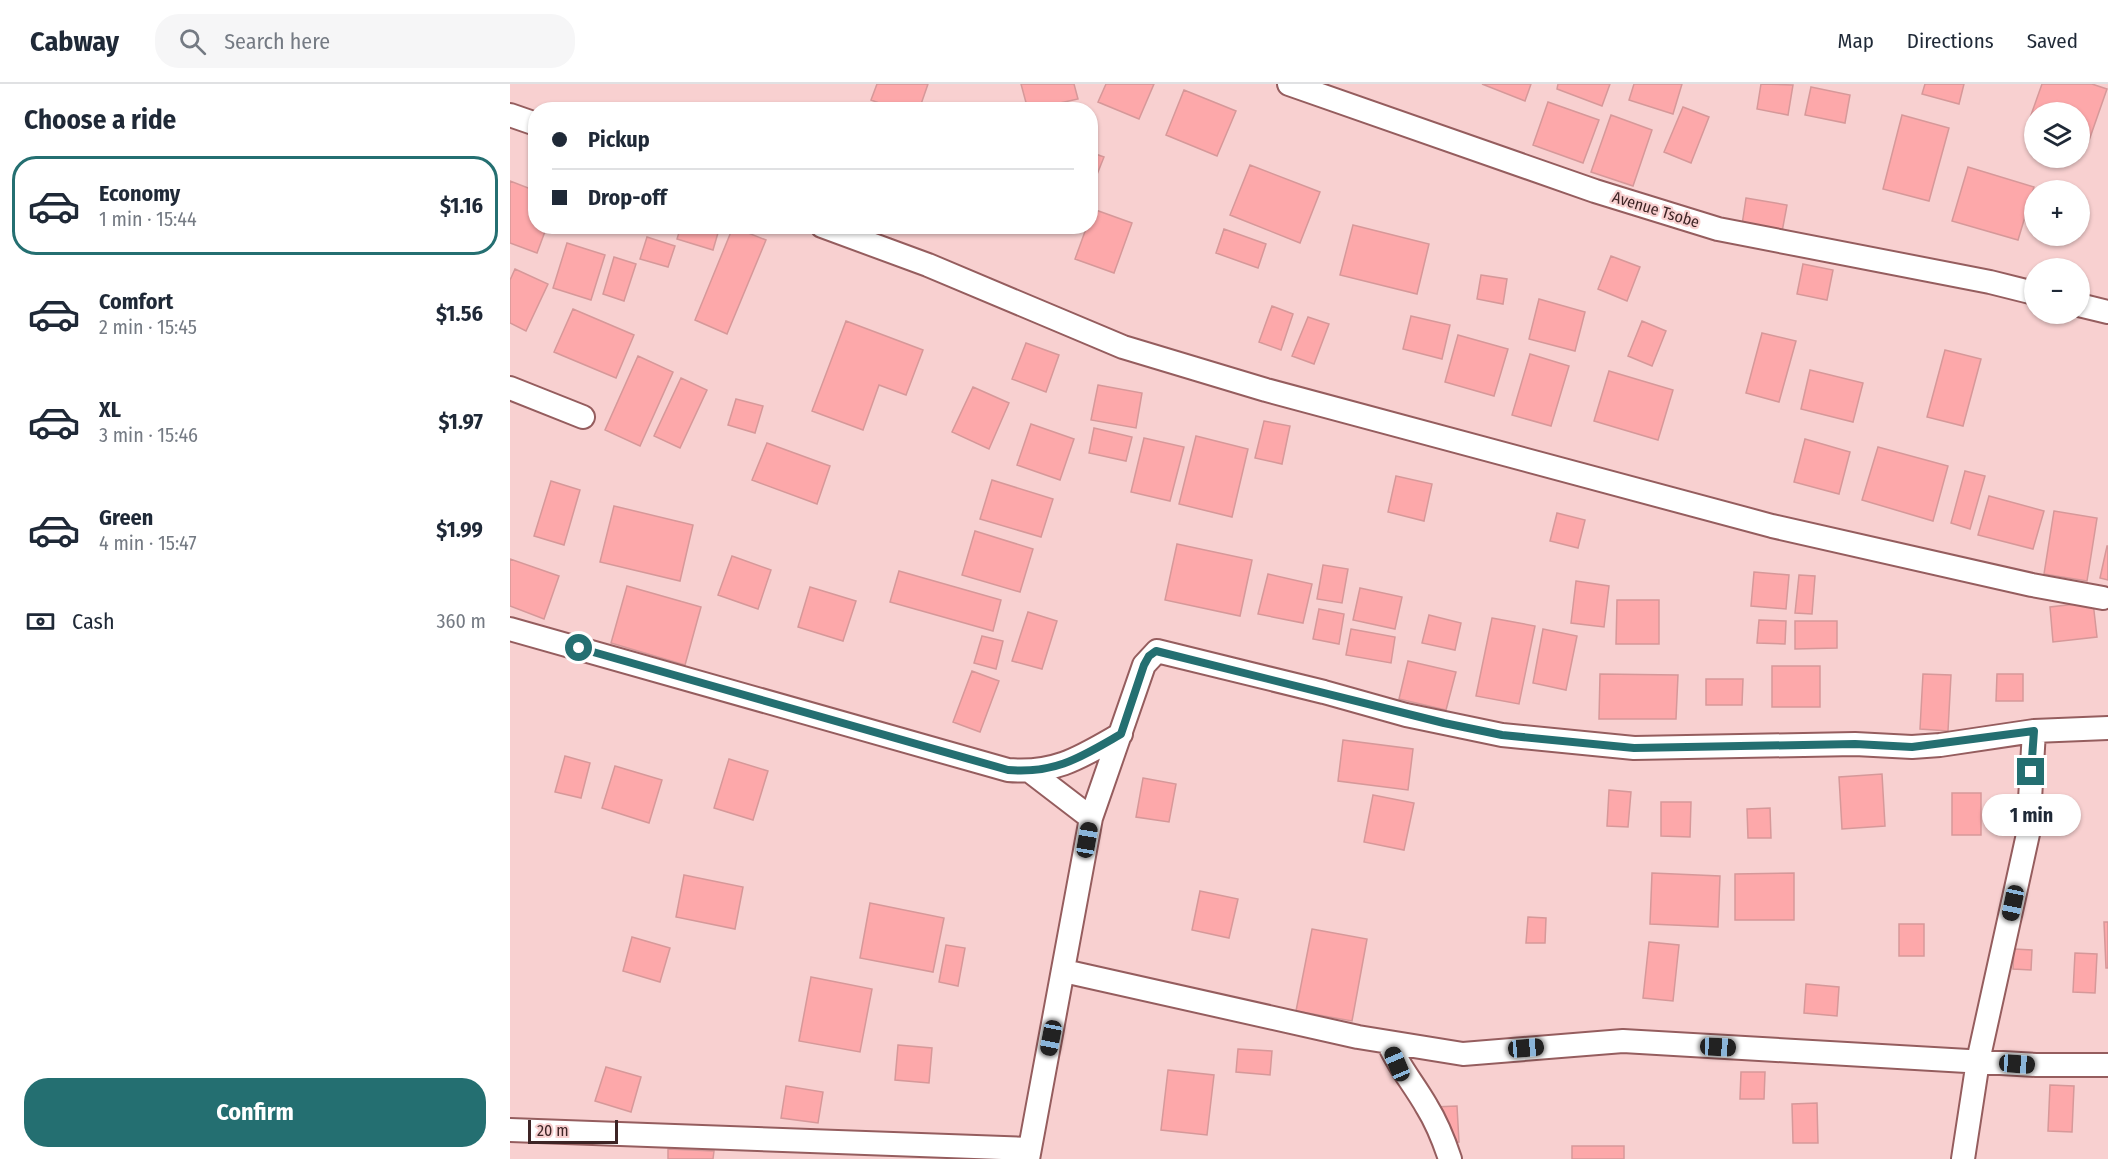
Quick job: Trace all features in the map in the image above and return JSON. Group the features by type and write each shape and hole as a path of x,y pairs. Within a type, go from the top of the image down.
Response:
{"street":[{"name":"Avenue Tsobe","path":"1288,84 1573,183 1718,229 2024,290"},
{"path":"510,115 528,121"},
{"path":"844,234 928,265 1123,347 1266,390 1772,526 2032,585 2103,598"},
{"path":"2090,308 2108,312"},
{"path":"510,388 583,417"},
{"path":"510,629 1008,770 1031,772 1070,763 1121,734"},
{"path":"510,1130 1029,1154 1090,818 1144,665 1149,656 1156,651 1427,720 1502,735 1634,748 1855,744 1912,747 2034,731 2108,728"},
{"path":"1963,1159 1978,1061 2028,834 2034,731"},
{"path":"1031,772 1090,818"},
{"path":"1064,971 1388,1042 1463,1054 1623,1041 1978,1061 2108,1065"},
{"path":"1388,1042 1397,1064 1427,1106 1450,1159"}],"building":[{"path":"877,84 928,84 922,102 871,100"},
{"path":"1021,84 1074,84 1078,99 1064,102 1026,102"},
{"path":"1106,84 1154,84 1139,119 1098,102"},
{"path":"1482,84 1531,84 1525,101"},
{"path":"1558,84 1610,84 1602,106 1557,89"},
{"path":"1634,84 1682,84 1673,114 1629,100"},
{"path":"1761,84 1793,85 1788,115 1757,109"},
{"path":"1925,84 1964,84 1959,104 1922,94"},
{"path":"2042,84 2092,84 2107,89 2090,138 2090,102 2036,102"},
{"path":"1811,87 1850,95 1845,123 1805,115"},
{"path":"1184,90 1236,111 1217,156 1166,135"},
{"path":"1548,102 1599,120 1583,163 1533,145"},
{"path":"1683,107 1709,117 1691,163 1664,152"},
{"path":"1611,115 1652,130 1633,186 1591,172"},
{"path":"1902,115 1949,128 1929,201 1883,189"},
{"path":"1098,155 1104,157 1098,172"},
{"path":"1250,165 1320,192 1300,243 1230,215"},
{"path":"1968,167 2024,184 2024,220 2018,240 1952,221"},
{"path":"510,181 528,188 528,234 544,234 537,253 510,243"},
{"path":"1746,198 1787,205 1782,232 1742,225"},
{"path":"1098,211 1132,223 1114,273 1075,259 1084,234 1098,234"},
{"path":"1353,225 1429,244 1417,294 1340,275"},
{"path":"1224,229 1266,244 1258,268 1216,253"},
{"path":"679,234 718,234 713,250 677,239"},
{"path":"730,234 751,234 766,240 727,334 695,320"},
{"path":"647,237 675,246 668,267 640,259"},
{"path":"567,243 605,255 591,300 553,288"},
{"path":"1611,256 1640,267 1627,301 1598,289"},
{"path":"614,257 636,264 624,301 603,294"},
{"path":"1803,264 1833,270 1827,300 1797,294"},
{"path":"515,269 548,284 526,331 510,323 510,280"},
{"path":"1481,275 1507,279 1503,304 1477,299"},
{"path":"1539,299 1585,312 1575,351 1529,339"},
{"path":"1272,306 1293,314 1281,350 1259,342"},
{"path":"573,309 634,335 616,378 554,352"},
{"path":"1411,316 1450,325 1442,359 1403,349"},
{"path":"1308,317 1329,324 1314,364 1292,356"},
{"path":"846,321 923,350 906,395 879,385 863,430 812,411"},
{"path":"1642,321 1666,331 1652,366 1628,356"},
{"path":"1762,333 1796,341 1779,402 1746,393"},
{"path":"1458,335 1508,349 1494,396 1445,382"},
{"path":"1026,343 1059,355 1046,392 1012,379"},
{"path":"1945,350 1981,359 1963,426 1927,417"},
{"path":"1530,354 1569,366 1551,426 1512,415"},
{"path":"638,356 673,372 640,446 605,430"},
{"path":"1810,370 1863,383 1853,422 1801,409"},
{"path":"1609,371 1673,390 1658,440 1594,421"},
{"path":"681,378 707,390 680,448 654,436"},
{"path":"1098,385 1142,393 1136,428 1091,420"},
{"path":"973,387 1009,403 989,449 952,432"},
{"path":"736,399 763,406 755,433 728,425"},
{"path":"1264,421 1290,426 1282,464 1255,458"},
{"path":"1031,424 1074,439 1060,480 1017,465"},
{"path":"1094,428 1132,437 1126,461 1089,453"},
{"path":"1196,436 1248,449 1232,517 1179,504"},
{"path":"1144,438 1184,447 1170,501 1131,492"},
{"path":"1805,439 1850,452 1839,494 1794,482"},
{"path":"767,443 830,466 817,504 752,480"},
{"path":"1878,447 1948,466 1933,521 1862,500"},
{"path":"1965,471 1985,476 1970,529 1951,523"},
{"path":"1396,476 1432,484 1424,521 1388,512"},
{"path":"992,480 1053,499 1041,537 980,519"},
{"path":"551,481 580,490 564,545 534,536"},
{"path":"1989,496 2044,511 2033,549 1978,535"},
{"path":"614,506 693,525 680,581 600,562"},
{"path":"2054,511 2097,518 2087,581 2044,574"},
{"path":"1557,513 1585,520 1578,548 1550,541"},
{"path":"975,531 1033,549 1020,592 962,575"},
{"path":"1177,544 1252,560 1240,616 1165,600"},
{"path":"2108,546 2108,580 2100,578"},
{"path":"732,556 771,570 758,609 718,595"},
{"path":"510,559 559,576 544,619 510,606"},
{"path":"1323,565 1348,569 1342,603 1317,599"},
{"path":"899,571 1001,600 993,631 890,602"},
{"path":"1754,572 1789,575 1786,609 1751,606"},
{"path":"1268,574 1312,584 1303,623 1258,614"},
{"path":"1799,575 1815,576 1812,614 1795,613"},
{"path":"1576,581 1609,586 1604,627 1571,623"},
{"path":"627,586 701,607 685,665 611,643"},
{"path":"810,587 856,601 843,641 798,627"},
{"path":"1360,588 1402,597 1395,629 1353,620"},
{"path":"1617,600 1659,600 1659,644 1616,644"},
{"path":"2093,602 2097,637 2053,642 2050,607"},
{"path":"1319,609 1344,614 1339,644 1313,639"},
{"path":"1028,612 1057,621 1042,669 1012,661"},
{"path":"1429,615 1461,623 1455,650 1422,643"},
{"path":"1492,618 1535,626 1519,704 1476,696"},
{"path":"1759,620 1786,621 1785,644 1757,643"},
{"path":"1795,621 1837,621 1837,648 1795,649"},
{"path":"1351,629 1395,637 1391,663 1346,655"},
{"path":"1543,629 1577,636 1566,690 1533,683"},
{"path":"982,636 1003,641 996,669 974,663"},
{"path":"1408,661 1456,672 1446,710 1399,699"},
{"path":"1772,666 1820,666 1820,707 1772,707"},
{"path":"972,671 999,681 980,732 953,722"},
{"path":"1600,674 1678,675 1676,719 1599,719"},
{"path":"1923,674 1951,675 1948,731 1920,729"},
{"path":"1997,674 2023,674 2023,701 1996,701"},
{"path":"1706,679 1743,679 1742,705 1706,705"},
{"path":"1343,740 1413,749 1408,790 1338,781"},
{"path":"565,756 590,763 581,798 555,792"},
{"path":"729,759 768,771 753,820 714,808"},
{"path":"615,766 662,780 649,823 602,808"},
{"path":"1882,774 1885,826 1842,829 1839,777"},
{"path":"1143,778 1176,784 1169,822 1136,817"},
{"path":"1609,790 1631,792 1628,827 1607,826"},
{"path":"1952,793 1981,793 1981,835 1952,835"},
{"path":"1373,795 1414,803 1404,850 1364,842"},
{"path":"1661,802 1691,802 1690,837 1661,836"},
{"path":"1770,808 1771,838 1748,838 1747,809"},
{"path":"1652,873 1720,876 1718,927 1650,924"},
{"path":"1794,873 1794,920 1735,920 1735,874"},
{"path":"684,875 743,887 735,929 676,917"},
{"path":"1200,891 1238,899 1229,938 1192,930"},
{"path":"870,903 944,918 933,972 860,958"},
{"path":"1528,917 1546,918 1545,943 1526,943"},
{"path":"2104,922 2108,922 2108,968 2106,968"},
{"path":"1899,924 1924,924 1924,956 1899,956"},
{"path":"1312,929 1367,939 1352,1021 1296,1011"},
{"path":"632,937 670,948 660,982 623,971"},
{"path":"1649,942 1679,945 1673,1001 1643,998"},
{"path":"946,945 965,948 958,986 939,982"},
{"path":"2014,949 2032,950 2031,970 2013,969"},
{"path":"2075,953 2097,954 2095,993 2073,992"},
{"path":"811,977 872,989 860,1052 799,1041"},
{"path":"1806,984 1839,987 1837,1016 1804,1013"},
{"path":"898,1045 932,1048 929,1083 895,1080"},
{"path":"1238,1049 1272,1051 1270,1075 1236,1072"},
{"path":"606,1067 641,1077 631,1112 595,1101"},
{"path":"1168,1070 1214,1075 1207,1135 1161,1130"},
{"path":"1741,1072 1765,1072 1764,1099 1740,1099"},
{"path":"2050,1085 2074,1086 2072,1132 2048,1131"},
{"path":"786,1086 823,1092 818,1123 781,1118"},
{"path":"1817,1103 1818,1143 1793,1143 1792,1104"},
{"path":"1457,1106 1459,1142 1436,1144 1433,1107"},
{"path":"1572,1146 1624,1146 1624,1159 1572,1159"},
{"path":"668,1149 714,1151 713,1159 668,1159"}],"route":[{"path":"579,648 1008,770 1031,772 1070,763 1121,734 1144,665 1149,656 1156,651 1324,692 1406,715 1502,735 1634,748 1855,744 1912,747 2034,731 2031,772"}]}
